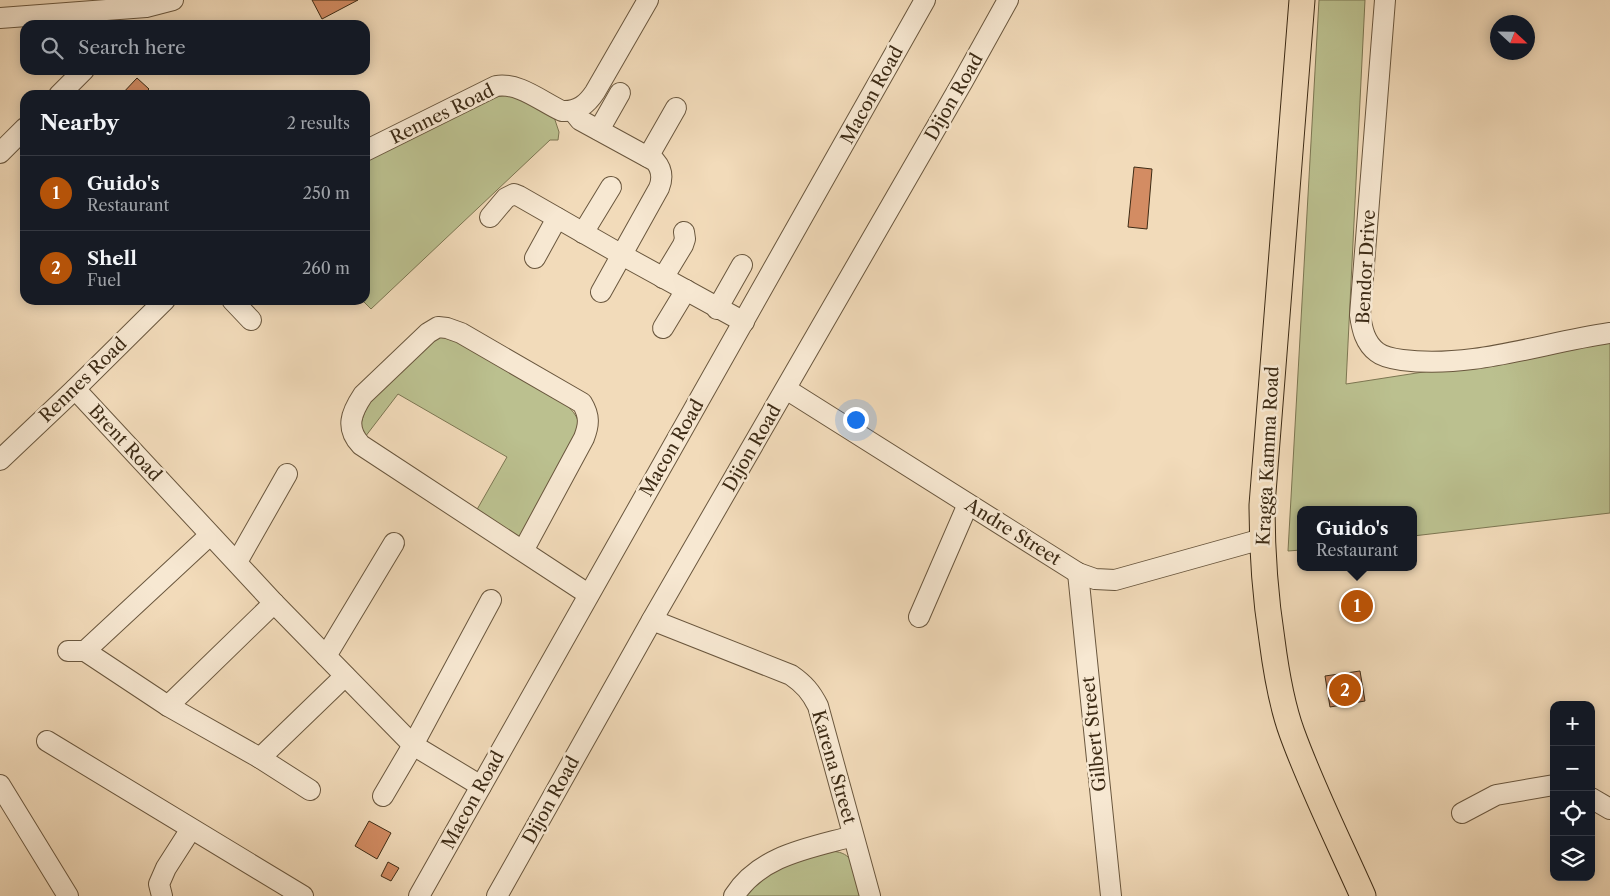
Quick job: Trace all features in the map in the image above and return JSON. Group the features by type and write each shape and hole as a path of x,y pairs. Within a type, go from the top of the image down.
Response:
{"main road":[{"name":"Kragga Kamma Road","path":"1302,0 1262,505 1265,591 1277,674 1292,732 1327,817 1364,896"}],"street":[{"path":"0,18 105,12 146,7 173,0"},
{"path":"601,292 660,184 662,177 659,166 655,161 577,118 575,110 585,105 590,99 648,0"},
{"name":"Macon Road","path":"419,896 925,0"},
{"name":"Dijon Road","path":"497,896 652,620 1008,0"},
{"name":"Bendor Drive","path":"1385,0 1360,315 1364,336 1377,353 1394,359 1418,362 1464,360 1610,333"},
{"path":"64,90 79,75"},
{"name":"Rennes Road","path":"370,149 496,86 516,87 562,111 575,110"},
{"path":"599,130 620,93"},
{"path":"648,157 676,108"},
{"path":"0,153 20,133"},
{"path":"583,233 610,187"},
{"path":"490,217 506,198 514,194 744,322"},
{"path":"534,258 557,218"},
{"path":"663,278 683,245 685,239 684,232"},
{"path":"717,308 742,265"},
{"path":"664,328 686,290"},
{"name":"Rennes Road","path":"0,460 160,305"},
{"path":"237,305 251,320"},
{"path":"523,551 584,438 589,420 587,411 582,403 480,344 454,330 438,327 428,333 363,396 356,406 352,418 351,428 353,437 361,445 588,594"},
{"name":"Brent Road","path":"75,389 274,603 413,745 481,786"},
{"name":"Andre Street","path":"786,389 1078,573 1095,579 1115,580 1262,539"},
{"path":"237,562 286,474"},
{"path":"919,617 968,504"},
{"path":"210,535 76,651 260,758 310,790"},
{"path":"326,656 394,543"},
{"name":"Gilbert Street","path":"1078,573 1111,896"},
{"path":"383,796 413,745 491,600"},
{"path":"168,706 274,603"},
{"name":"Karena Street","path":"652,620 791,675 803,683 812,693 818,706 870,896"},
{"path":"260,758 344,676"},
{"path":"47,741 303,896"},
{"path":"0,785 68,896"},
{"path":"1462,813 1496,795 1550,786"},
{"path":"1595,800 1610,809"},
{"path":"162,896 159,884 166,868 191,829"},
{"path":"734,896 750,876 784,856 853,836"}],"green space":[{"path":"1319,0 1365,0 1346,384 1610,343 1610,513 1417,536 1417,506 1297,506 1297,550 1288,551"},
{"path":"514,94 554,117 559,132 558,140 550,140 371,309 367,305 370,305 370,158 490,98"},
{"path":"442,335 454,337 564,403 578,419 581,432 521,539 475,513 507,457 398,394 365,437 359,429 370,397 428,339"},
{"path":"831,851 842,853 851,860 863,896 744,896 751,887 785,864"}],"building":[{"path":"312,0 358,0 322,19"},
{"path":"137,78 149,89 148,90 126,90"},
{"path":"1134,167 1152,169 1147,229 1128,227"},
{"path":"1360,671 1365,701 1330,707 1325,676"},
{"path":"369,821 391,833 377,859 355,846"},
{"path":"388,862 399,868 391,881 381,876"}],"place":[{"name":"Guido's","path":"1357,606"},
{"name":"Shell","path":"1345,690"}]}
